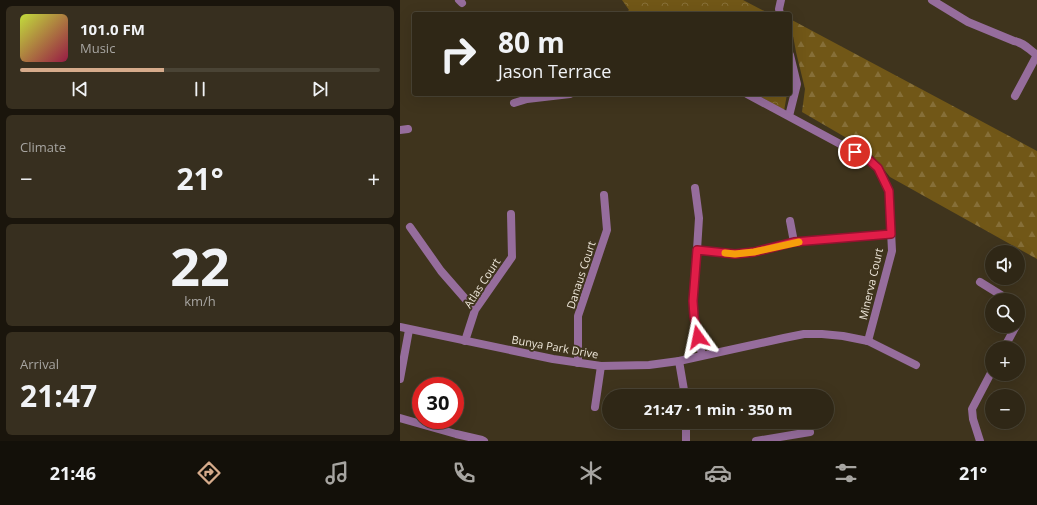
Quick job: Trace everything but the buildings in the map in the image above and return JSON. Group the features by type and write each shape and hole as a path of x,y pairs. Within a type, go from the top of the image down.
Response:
{"street":[{"path":"780,12 781,0"},
{"path":"932,0 968,22 1014,41 1020,42 1037,55 1016,96"},
{"path":"789,116 797,84 792,63"},
{"path":"514,103 527,99 553,96"},
{"name":"Minerva Court","path":"751,96 868,159 878,168 889,191 892,251 868,341"},
{"path":"695,188 699,218 693,301 694,316 702,355"},
{"name":"Danaus Court","path":"578,363 578,316 607,230 604,195"},
{"name":"Atlas Court","path":"465,340 475,310 512,258 511,214"},
{"path":"790,221 794,242"},
{"path":"410,227 441,272 475,310"},
{"path":"697,250 735,254 754,252 794,242 891,234"},
{"path":"980,282 998,293"},
{"name":"Bunya Park Drive","path":"400,327 553,359 601,366 649,365 804,334 843,336 868,341 916,365"},
{"path":"400,379 409,330"},
{"path":"679,360 684,389"},
{"path":"595,407 601,366"},
{"path":"980,441 973,419 972,409 987,381"},
{"path":"400,418 482,441"},
{"path":"686,429 686,441"},
{"path":"756,441 810,432"}],"green space":[{"path":"622,0 743,0 766,12 627,12 629,10"},
{"path":"792,20 1037,151 1037,259 1025,252 1025,245 1012,245 890,177 869,151 802,112 805,89 796,52 792,30"},
{"path":"760,96 787,96 784,111"}],"slow traffic":[{"path":"725,253 735,254 754,252 799,242"}],"route":[{"path":"698,337 693,301 697,250 735,254 776,248 794,242 891,234 889,191 878,168 868,159 855,152"}]}
